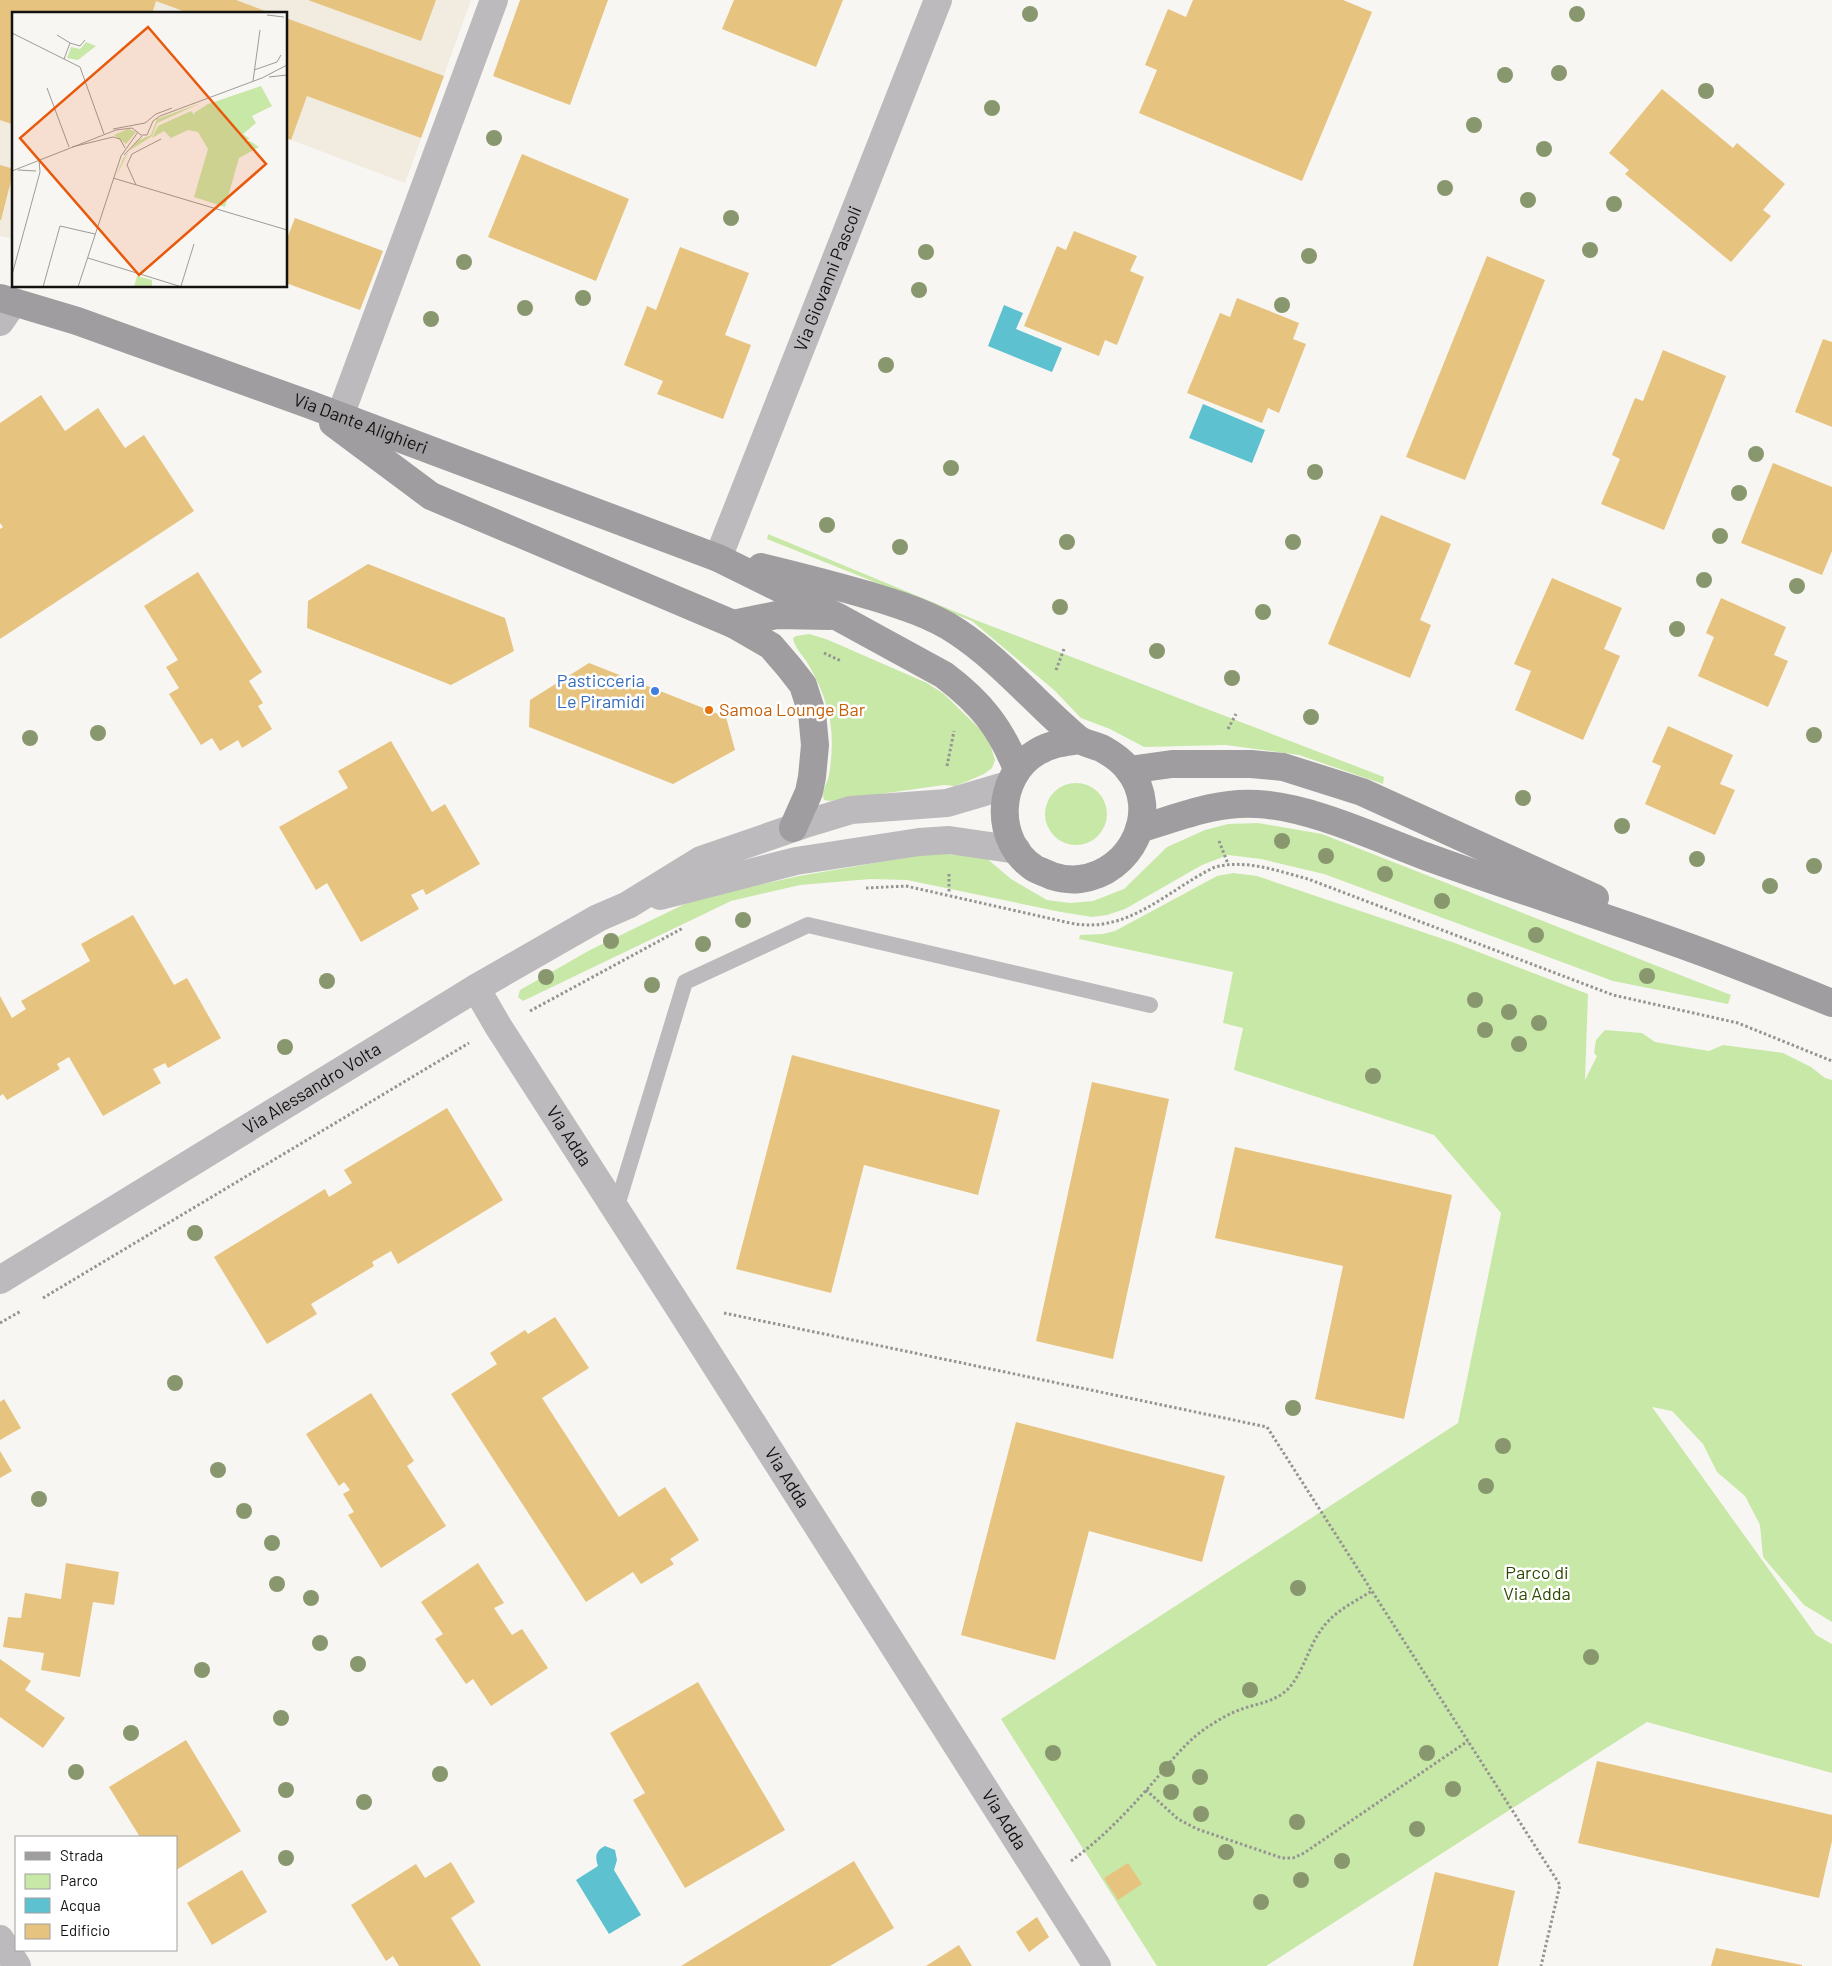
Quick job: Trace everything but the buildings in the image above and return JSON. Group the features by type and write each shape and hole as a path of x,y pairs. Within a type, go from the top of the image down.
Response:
{"main road":[{"name":"Via Dante Alighieri","path":"5,307 78,321 308,404 718,558"},
{"path":"308,404 432,496 733,624 771,646 789,666 803,686 812,713 815,745 812,777 809,792 793,828"},
{"path":"718,558 838,617 925,663 960,687 987,714 998,730 1013,777"},
{"path":"718,558 817,580 896,604 928,616 956,631 982,650 1079,740 1104,749 1118,759 1129,770 1139,791 1142,810 1139,829 1131,849 1123,858 1102,873 1070,880 1056,877 1034,868 1017,850 1009,836 1004,820 1004,803 1013,777 1025,760 1047,746 1060,742 1079,740"},
{"path":"733,624 777,615 838,617"},
{"path":"1129,770 1172,764 1251,764 1283,767 1310,775 1362,792 1603,902 1692,948"},
{"path":"1139,829 1207,809 1233,804 1276,806 1309,813 1434,859 1692,948 1832,1003"}],"street":[{"path":"340,416 494,0"},
{"name":"Via Giovanni Pascoli","path":"718,558 938,0"},
{"path":"628,905 701,860 793,828 851,810 947,803 1013,777"},
{"path":"628,905 709,882 796,861 890,846 949,840 1017,850"},
{"name":"Via Alessandro Volta","path":"0,1280 476,988 598,918 628,905"},
{"name":"Via Adda","path":"476,988 498,1026 1097,1966"},
{"path":"0,1939 17,1966"}],"lane":[{"path":"616,1209 685,982 808,925 1150,1005"}],"path":[{"path":"1051,675 1057,668 1064,649"},
{"path":"818,650 844,663"},
{"path":"946,775 954,730"},
{"path":"864,888 906,886 1070,923 1093,926 1109,924 1135,914 1215,867 1228,864 1258,866 1317,882 1613,995 1738,1023 1832,1061"},
{"path":"43,1298 498,1026 533,1010 685,927"},
{"path":"676,1303 1267,1427 1560,1885 1541,1966"},
{"path":"0,1324 26,1308"},
{"path":"1072,1861 1095,1844 1146,1790 1182,1748 1206,1728 1233,1712 1264,1702 1288,1689 1327,1621 1372,1592"},
{"path":"1146,1790 1178,1820 1197,1829 1266,1854 1282,1858 1293,1858 1304,1853 1468,1741"}],"shaded area":[{"path":"0,0 471,0 405,183 288,139 288,12 12,12 12,239 0,236"}],"green space":[{"path":"768,534 978,621 1384,777 1383,784 1299,755 1226,745 1144,747 1110,729 1081,718 1054,690 972,621 767,539"},
{"path":"809,634 826,639 927,683 944,694 988,737 995,760 992,768 984,774 955,786 944,785 830,801 824,800 823,794 829,775 831,755 832,734 829,714 819,684 795,645 793,638"},
{"path":"1076,783 1088,786 1098,792 1104,802 1107,814 1104,826 1098,836 1088,842 1076,845 1064,842 1054,836 1048,826 1045,814 1048,802 1054,792 1064,786"},
{"path":"1258,823 1322,834 1731,995 1728,1004 1613,981 1324,874 1261,859 1228,855 1202,865 1125,909 1107,915 1092,917 907,880 871,879 800,885 731,901 523,1001 518,997 520,990 590,950 695,899 799,876 933,853 985,857 1011,879 1047,900 1070,903 1093,901 1124,889 1167,847 1205,830 1228,824"},
{"name":"Parco di Via Adda","path":"1233,873 1257,876 1455,943 1588,994 1585,1080 1597,1056 1594,1053 1596,1040 1605,1030 1642,1033 1655,1042 1709,1051 1723,1045 1783,1053 1811,1067 1825,1078 1832,1080 1832,1622 1804,1605 1763,1557 1760,1525 1745,1496 1717,1472 1703,1444 1672,1411 1652,1407 1816,1635 1832,1644 1832,1773 1647,1722 1266,1966 1157,1966 1001,1719 1458,1423 1501,1213 1434,1135 1234,1070 1243,1028 1223,1023 1233,972 1079,939 1080,935 1103,934 1115,931 1217,876"}],"water":[{"path":"1004,305 1023,313 1016,329 1062,348 1052,372 988,346"},
{"path":"1203,404 1265,430 1252,463 1189,438"},
{"path":"605,1846 615,1850 617,1860 614,1870 641,1915 609,1934 576,1880 598,1866 597,1854"}],"place":[{"name":"Pasticceria Le Piramidi","path":"655,691"},
{"name":"Samoa Lounge Bar","path":"709,710"}]}
